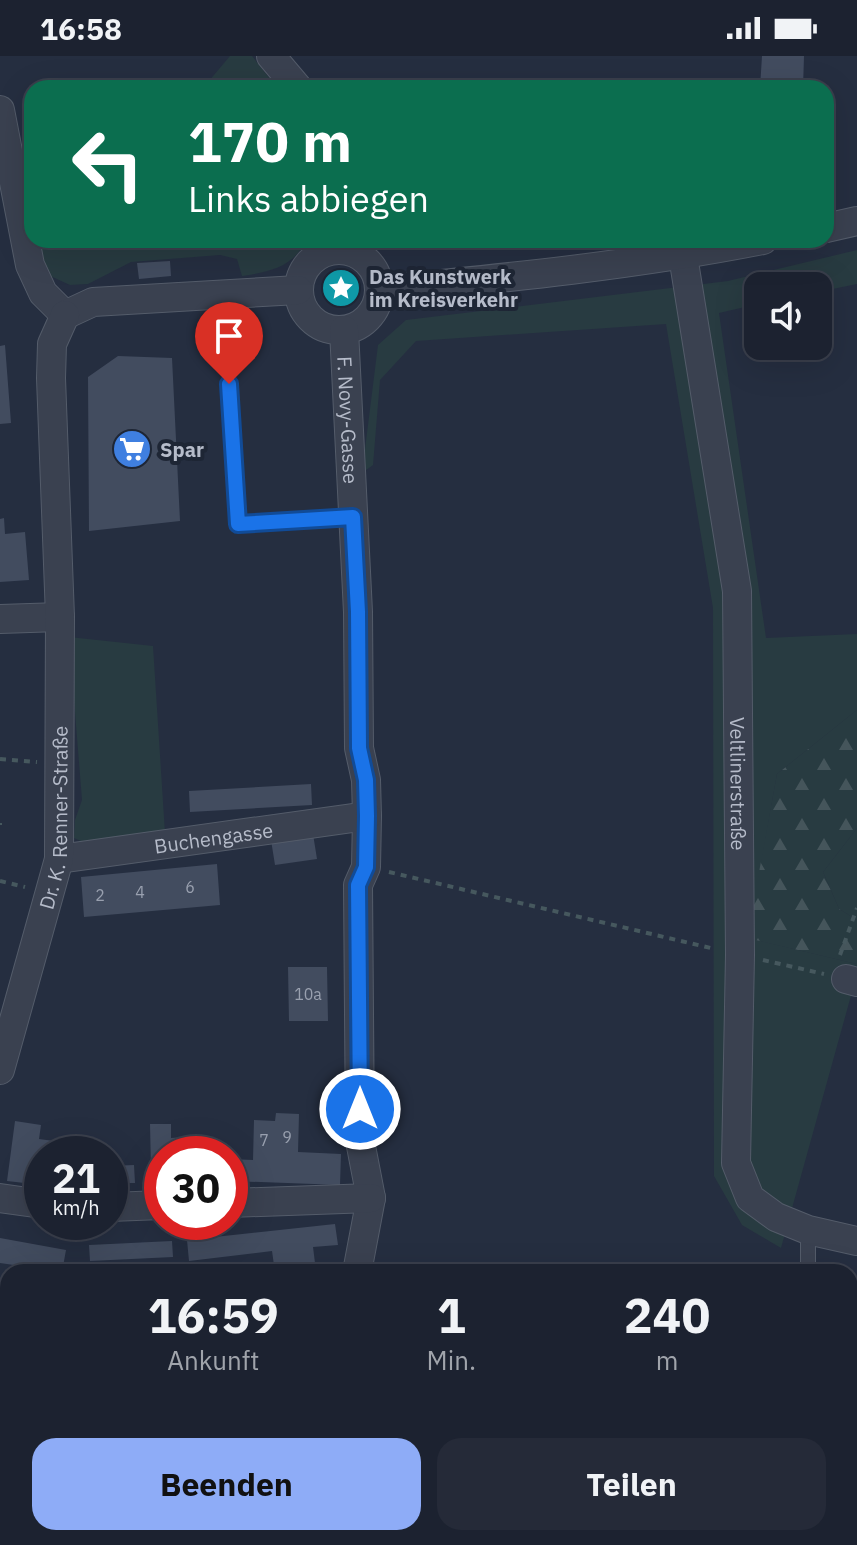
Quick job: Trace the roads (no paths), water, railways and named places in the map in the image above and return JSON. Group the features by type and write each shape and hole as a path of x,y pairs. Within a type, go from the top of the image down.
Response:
{"street":[{"path":"271,56 291,80"},
{"path":"0,110 24,234"},
{"path":"834,226 857,221"},
{"path":"27,248 30,265 43,293 65,315 93,302 298,290"},
{"path":"331,248 309,262 301,275 298,290 302,307 312,320 327,329 344,330 360,325 370,315 377,303 379,290 376,273 367,261 346,248"},
{"path":"379,290 533,276 723,248"},
{"name":"Veltlinerstraße","path":"683,256 737,591 740,955 736,1163 750,1198 776,1217 808,1230 857,1241"},
{"name":"Dr. K. Renner-Straße","path":"0,1070 59,859 60,617 51,378 52,344 65,315"},
{"name":"F. Novy-Gasse","path":"344,330 358,612 359,748 366,780 367,816 366,867 358,885 360,1141 371,1198 359,1264"},
{"path":"0,619 60,617"},
{"name":"Buchengasse","path":"59,859 367,816"},
{"path":"0,1198 24,1201"},
{"path":"248,1202 371,1198"}],"lane":[{"path":"229,384 238,524 353,517"},
{"path":"808,1230 808,1264"}],"place":[{"name":"Das Kunstwerk im Kreisverkehr","path":"341,288"},
{"name":"Spar","path":"132,449"}]}
